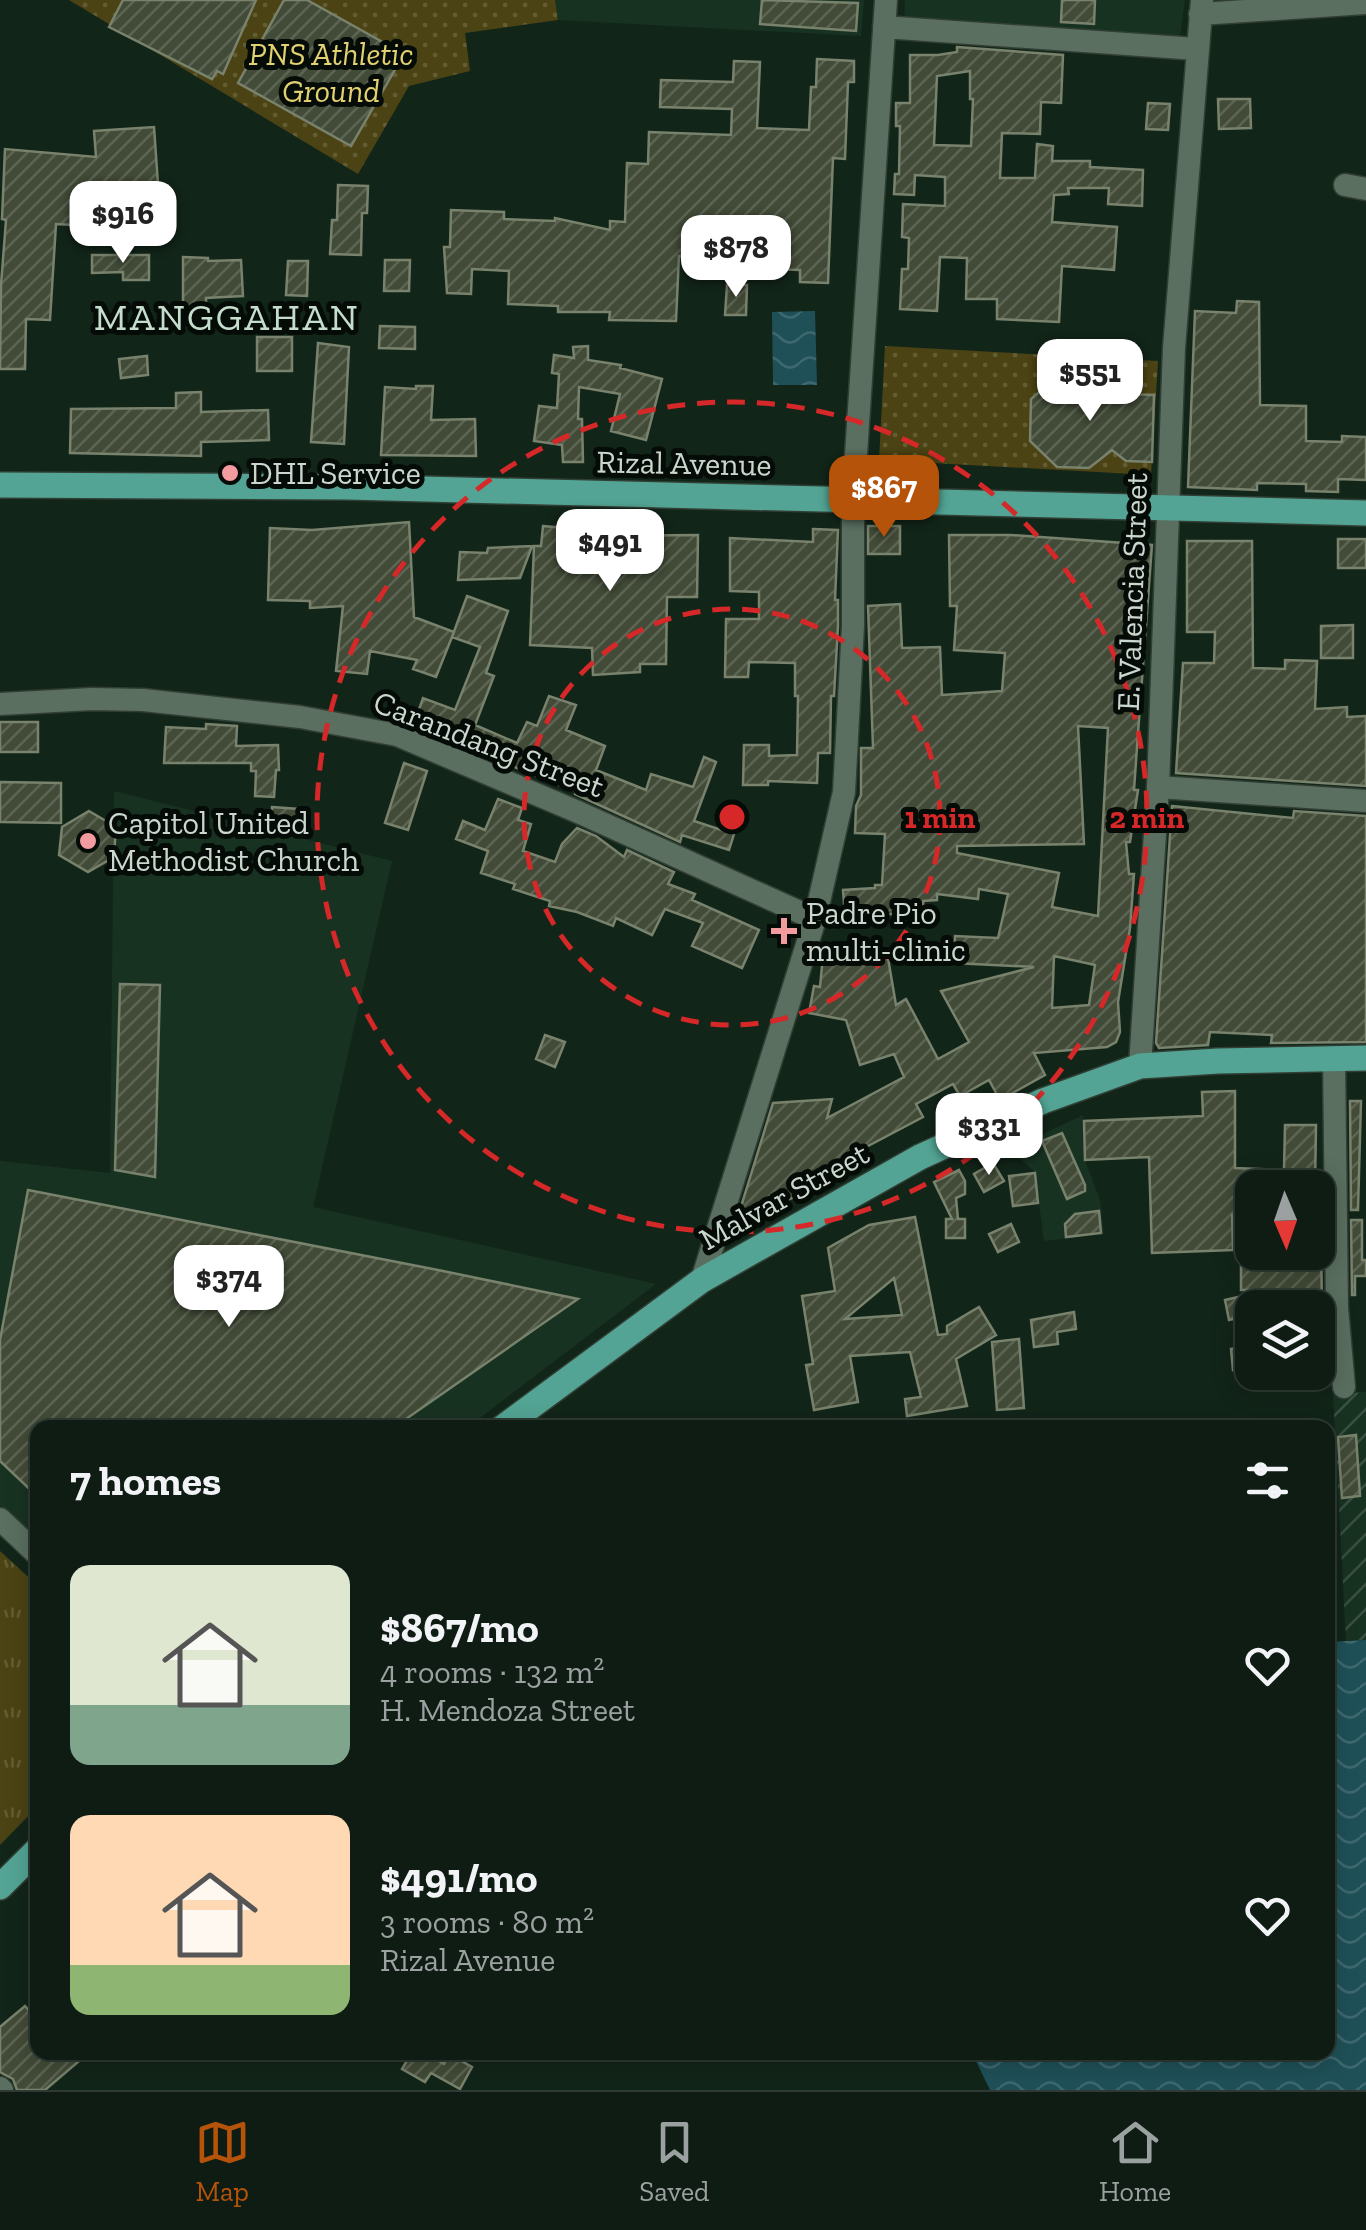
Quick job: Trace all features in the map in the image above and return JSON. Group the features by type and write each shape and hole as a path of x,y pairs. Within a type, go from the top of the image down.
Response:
{"main road":[{"name":"Rizal Avenue","path":"0,485 348,487 1366,512"},
{"name":"Malvar Street","path":"513,1420 702,1280 920,1157 1057,1095 1140,1066 1218,1060 1366,1058"},
{"path":"0,1888 30,1857"}],"street":[{"path":"702,1280 816,919 844,792 853,500 886,0"},
{"path":"1201,7 1366,3"},
{"name":"E. Valencia Street","path":"1140,1066 1158,787 1174,348 1201,7"},
{"path":"884,28 1197,49"},
{"name":"Carandang Street","path":"0,704 144,700 354,724 398,735 816,919"},
{"path":"1158,787 1366,801"},
{"path":"1334,1058 1337,1308 1344,1387"},
{"path":"0,1519 30,1547"}],"shaded area":[{"path":"555,0 864,0 861,36 558,20"},
{"path":"905,0 1185,0 1180,36 904,24"},
{"path":"114,791 392,861 313,1207 656,1284 477,1420 30,1420 30,1536 0,1505 0,1161 110,1173"},
{"path":"1083,1115 1085,1160 1100,1200 1104,1234 1044,1241 1035,1172 1010,1150"},
{"path":"1366,1392 1366,1640 1346,1641 1333,1394"}],"green space":[{"name":"PNS Athletic Ground","path":"69,0 555,0 558,20 465,33 470,71 409,86 358,174"},
{"path":"885,346 1158,361 1151,475 879,460"},
{"path":"0,1551 30,1579 30,1814 0,1845"}],"water":[{"path":"815,311 817,385 773,385 772,312"},
{"path":"1366,1640 1366,2090 990,2090 975,2060 1335,2060 1335,1642"}],"building":[{"path":"123,0 256,0 223,74 217,71 212,79 109,27"},
{"path":"284,0 307,0 404,54 351,146 238,83"},
{"path":"762,0 858,3 856,31 760,24"},
{"path":"1062,0 1095,0 1094,24 1061,22"},
{"path":"957,47 1063,55 1061,103 1041,102 1040,134 1002,133 1000,178 1035,178 1037,144 1053,146 1052,161 1090,161 1090,167 1143,170 1142,206 1108,204 1109,188 1068,188 1069,194 1054,195 1052,222 1117,227 1114,270 1062,266 1059,322 997,319 997,299 966,299 967,258 940,257 937,311 900,309 902,269 908,269 909,238 902,237 903,204 945,206 945,177 915,175 914,195 894,194 895,174 899,174 900,126 896,126 896,103 910,103 910,55 957,52","holes":["970,71 971,146 934,145 937,76"]},
{"path":"817,59 854,61 854,82 848,82 845,159 833,158 828,283 800,282 800,270 739,268 740,258 679,256 676,321 609,320 610,312 558,312 558,306 508,304 509,271 472,269 471,294 447,293 444,247 450,247 451,210 504,212 504,219 555,218 610,230 610,221 625,222 627,163 648,164 649,132 731,135 732,109 660,107 661,80 733,82 734,61 760,62 757,128 809,130"},
{"path":"1218,99 1250,99 1251,128 1219,129"},
{"path":"1148,103 1170,104 1168,130 1146,129"},
{"path":"154,127 158,184 77,189 74,225 56,224 50,320 26,319 25,369 0,369 5,149 96,157 94,131"},
{"path":"338,185 368,186 367,213 362,213 361,255 330,254 332,220 337,220"},
{"path":"140,212 142,230 110,233 108,214"},
{"path":"92,255 149,255 149,280 123,280 123,272 92,273"},
{"path":"183,257 241,260 243,296 206,298 206,309 201,309 202,326 187,327"},
{"path":"385,260 410,260 409,291 384,291"},
{"path":"288,261 308,261 307,296 286,295"},
{"path":"727,285 747,285 746,315 725,315"},
{"path":"1237,301 1259,302 1260,405 1306,406 1306,441 1342,442 1342,436 1366,437 1366,480 1338,479 1338,492 1306,491 1306,484 1257,483 1257,490 1188,487 1195,311 1236,313"},
{"path":"380,326 415,327 415,349 379,348"},
{"path":"257,337 292,337 292,371 257,371"},
{"path":"318,343 349,347 344,444 311,442"},
{"path":"588,346 588,360 621,365 620,368 662,379 646,440 611,431 620,394 579,387 583,462 563,462 562,445 534,441 539,406 557,408 559,374 552,373 554,355 574,358 573,347"},
{"path":"147,356 148,375 121,378 119,359"},
{"path":"1090,377 1117,401 1128,394 1154,395 1152,462 1126,461 1112,450 1089,468 1057,467 1030,441 1031,399 1056,378"},
{"path":"433,386 431,420 475,419 476,456 381,455 385,387"},
{"path":"201,392 201,412 268,410 269,440 201,442 201,456 70,453 71,409 176,408 176,393"},
{"path":"409,522 414,617 454,632 436,677 413,669 417,660 370,651 367,674 336,671 343,606 310,608 310,601 268,600 270,528 312,530"},
{"path":"543,526 587,530 587,536 698,535 697,597 667,597 666,664 640,664 640,672 593,675 592,648 530,645 534,546 541,546"},
{"path":"868,526 900,526 900,554 868,554"},
{"path":"813,529 838,530 838,626 830,753 818,753 817,783 768,781 768,785 743,785 744,745 769,745 769,756 797,755 798,696 795,663 749,662 748,677 725,677 726,619 759,619 759,592 730,591 730,538 813,542"},
{"path":"949,535 1011,535 1152,545 1134,790 1138,790 1130,842 1126,842 1129,874 1134,874 1118,1002 1120,1032 1116,1042 1107,1047 1034,1053 1045,1075 1000,1100 989,1080 960,1096 953,1084 916,1104 923,1117 815,1174 812,1189 736,1223 773,1103 832,1099 827,1118 904,1077 894,1054 860,1065 846,1020 809,1013 814,986 820,987 823,956 850,958 850,964 888,958 896,1005 906,999 938,1059 969,1042 941,991 1034,967 954,963 955,936 998,938 1008,894 979,889 978,899 937,894 937,900 923,901 924,912 845,917 843,890 882,885 885,834 855,833 856,806 861,795 861,748 873,748 868,606 900,604 902,648 940,647 942,695 1002,691 1005,653 954,650 957,606 950,606","holes":["1078,726 1108,728 1098,916 1052,907 1059,873 957,853 957,846 1084,844","1054,956 1095,965 1089,1005 1052,1008"]},
{"path":"1338,539 1366,539 1366,568 1338,568"},
{"path":"1187,541 1252,541 1253,668 1285,669 1285,660 1317,661 1315,709 1347,707 1347,717 1366,716 1366,786 1176,773 1183,663 1214,663 1215,632 1187,632"},
{"path":"532,546 520,578 458,580 460,552 487,553 488,548"},
{"path":"467,596 508,611 486,673 494,676 475,725 517,743 527,722 537,726 549,696 576,705 566,730 605,746 596,770 646,790 651,774 693,787 704,757 716,762 694,821 734,834 729,850 682,835 680,842 575,794 576,791 441,738 444,731 415,721 423,698 455,710 480,647 452,637"},
{"path":"1353,625 1353,658 1321,658 1321,626"},
{"path":"0,722 38,722 38,752 0,752"},
{"path":"206,724 237,726 236,746 278,745 274,797 255,796 256,771 251,771 251,763 164,763 166,727 206,729"},
{"path":"404,763 427,771 408,830 385,823"},
{"path":"0,782 61,783 61,823 0,822"},
{"path":"498,799 522,808 518,820 531,824 523,851 555,862 562,844 577,828 596,836 624,857 627,850 674,872 668,884 695,894 692,900 759,930 742,968 692,946 703,923 665,909 652,935 616,918 613,926 549,906 550,901 513,889 515,884 481,873 488,851 456,839 463,821 485,830"},
{"path":"1172,806 1293,818 1294,811 1366,816 1366,1042 1271,1043 1272,1035 1210,1032 1208,1045 1159,1048 1156,1043"},
{"path":"272,807 299,809 298,825 271,823"},
{"name":"Capitol United Methodist Church","path":"89,811 116,827 114,857 88,872 59,855 62,827"},
{"path":"120,984 160,985 155,1177 115,1170"},
{"path":"545,1035 565,1042 555,1067 536,1059"},
{"path":"1235,1091 1235,1168 1284,1170 1235,1170 1233,1250 1152,1253 1149,1157 1085,1160 1084,1121 1203,1116 1202,1092"},
{"path":"1350,1101 1361,1101 1358,1210 1351,1210"},
{"path":"1285,1125 1316,1125 1315,1170 1284,1170"},
{"path":"1062,1133 1085,1185 1085,1191 1067,1199 1042,1141"},
{"path":"993,1163 1004,1181 984,1192 974,1174"},
{"path":"959,1170 965,1181 965,1194 956,1198 958,1219 965,1219 965,1238 946,1238 946,1219 952,1219 934,1182"},
{"path":"1035,1173 1038,1203 1013,1206 1009,1176"},
{"path":"28,1190 578,1299 404,1420 30,1420 30,1489 0,1461 0,1340"},
{"path":"1099,1211 1101,1233 1066,1237 1065,1224 1075,1214"},
{"path":"915,1217 938,1335 947,1334 947,1326 979,1307 996,1335 956,1359 967,1406 907,1416 905,1399 921,1397 910,1352 850,1356 858,1402 814,1410 806,1365 813,1364 802,1296 835,1291 828,1248 869,1225","holes":["894,1278 902,1315 845,1319"]},
{"path":"1351,1220 1362,1220 1362,1260 1366,1260 1366,1276 1355,1276 1355,1295 1352,1295"},
{"path":"1011,1224 1019,1242 998,1252 989,1234"},
{"path":"1241,1270 1321,1270 1322,1290 1241,1290"},
{"path":"1235,1298 1235,1319 1229,1320 1225,1300"},
{"path":"1074,1312 1076,1329 1057,1332 1058,1344 1034,1347 1031,1320"},
{"path":"1019,1339 1024,1408 997,1410 992,1342"},
{"path":"1231,1349 1235,1349 1235,1370 1233,1370"},
{"path":"1356,1435 1360,1496 1342,1498 1338,1437"},
{"path":"25,2006 30,2012 30,2060 78,2062 45,2090 17,2090 13,2079 0,2072 0,2027"},
{"path":"407,2060 437,2060 444,2064 446,2060 460,2060 472,2067 460,2089 431,2073 425,2082 402,2069"}],"place":[{"name":"DHL Service","path":"230,473"},
{"name":"Capitol United Methodist Church","path":"88,841"},
{"name":"Padre Pio multi-clinic","path":"784,931"}],"district":[{"name":"MANGGAHAN","path":"227,317"}]}
